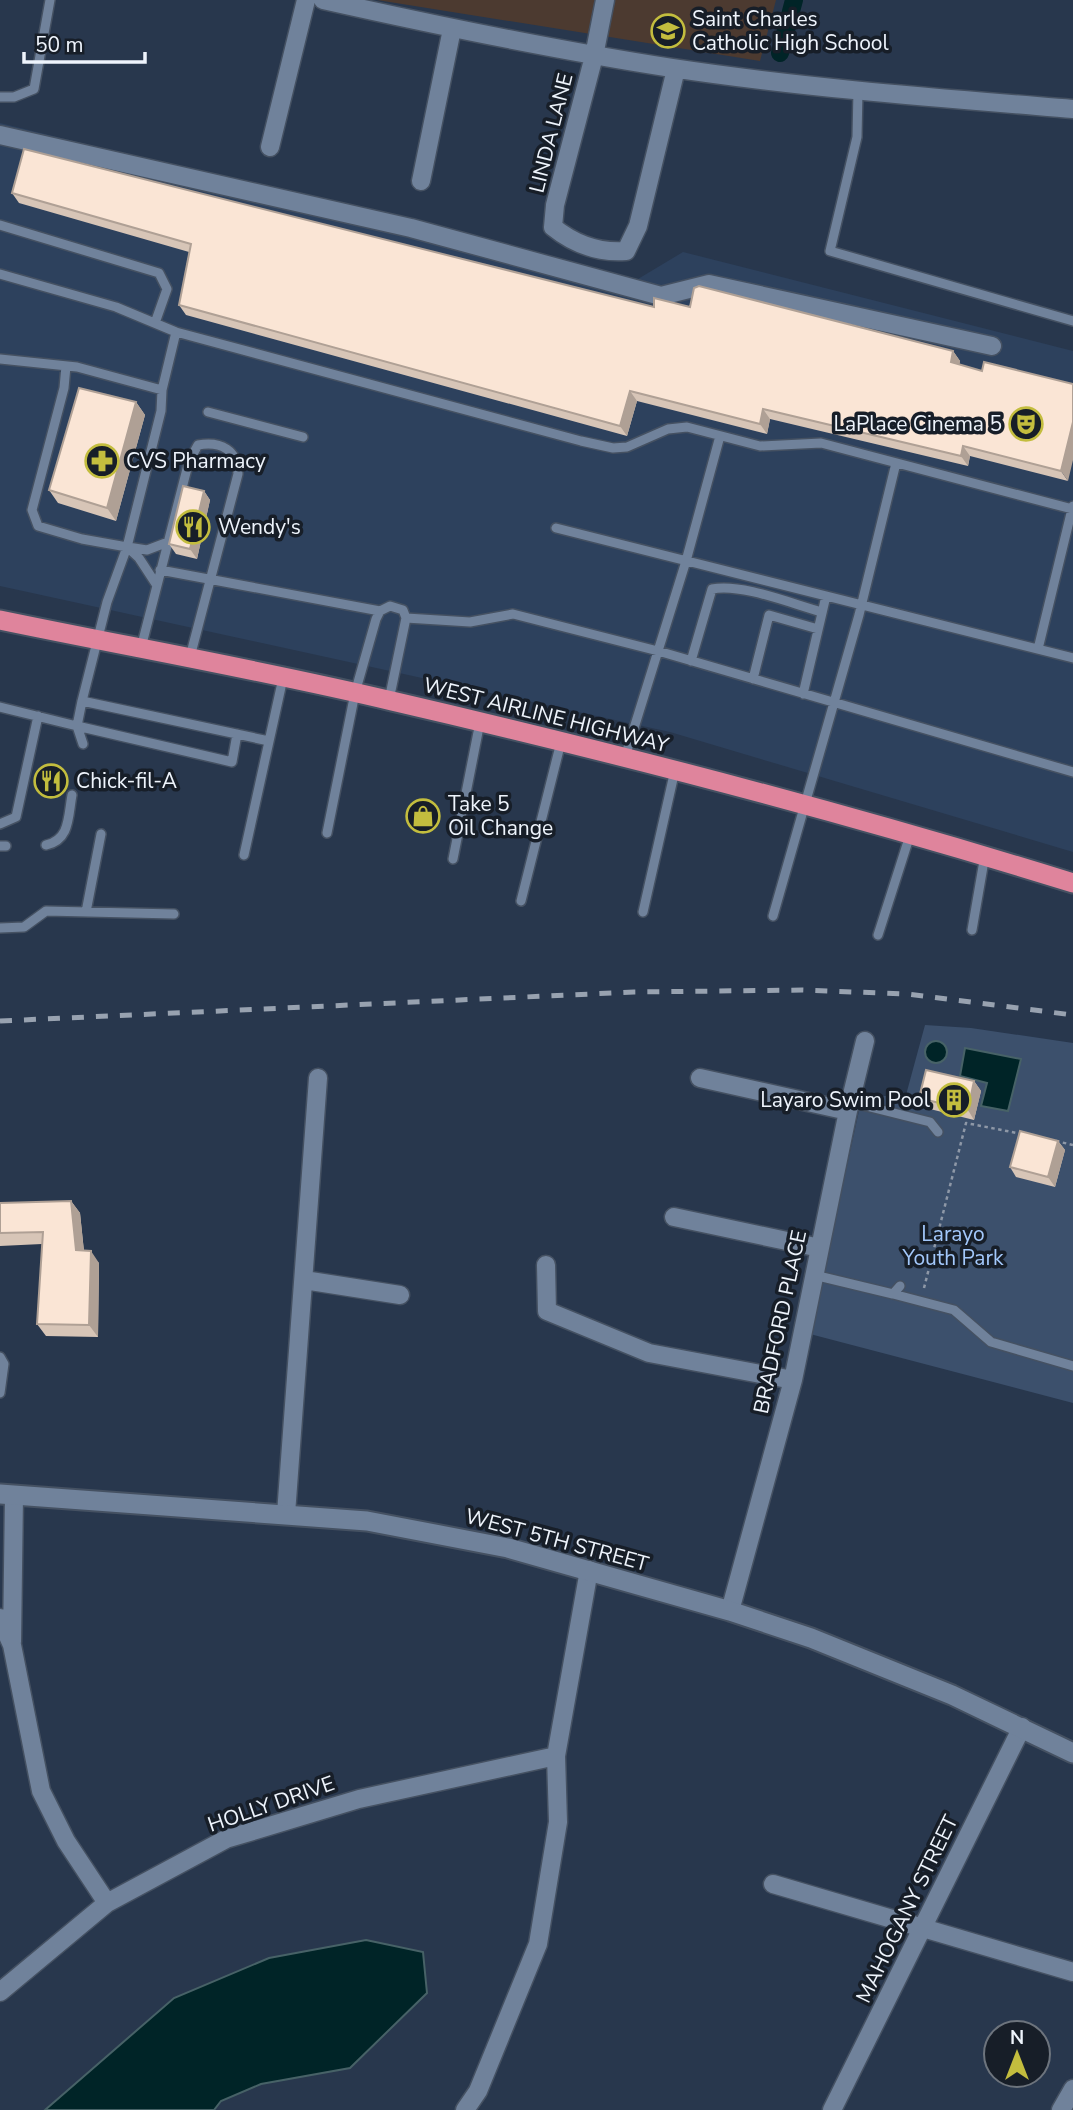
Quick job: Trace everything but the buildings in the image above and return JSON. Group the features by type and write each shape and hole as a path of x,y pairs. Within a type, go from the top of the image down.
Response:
{"highway":[{"name":"WEST AIRLINE HIGHWAY","path":"0,620 389,700 561,740 804,803 1073,883"}],"main road":[{"name":"WEST 5TH STREET","path":"7,1494 286,1514 419,1529 508,1548 730,1611 881,1666 1022,1727 1073,1753"}],"street":[{"path":"270,147 306,0"},
{"path":"323,0 452,29 676,69 858,91 1073,109"},
{"path":"594,56 605,0"},
{"path":"421,181 452,29"},
{"name":"LINDA LANE","path":"594,56 555,205 553,227 569,240 609,252 626,251 638,226 676,69"},
{"path":"0,135 411,228 661,296 709,284 992,346"},
{"name":"BRADFORD PLACE","path":"730,1611 793,1381 849,1107 866,1041"},
{"path":"286,1514 318,1078"},
{"path":"700,1078 849,1107"},
{"path":"674,1217 820,1248"},
{"path":"546,1265 547,1311 649,1353 793,1381"},
{"path":"304,1280 400,1294"},
{"path":"7,1494 12,1645 41,1791 66,1840 107,1903"},
{"path":"465,2110 478,2091 538,1944 558,1822 556,1756 589,1570"},
{"path":"0,1618 12,1645"},
{"name":"MAHOGANY STREET","path":"832,2110 1022,1727"},
{"name":"HOLLY DRIVE","path":"0,1992 107,1903 226,1839 359,1799 556,1756"},
{"path":"773,1884 1073,1972"},
{"path":"1061,2110 1073,2089"}],"lane":[{"path":"0,97 14,97 34,89 50,0"},
{"path":"858,91 857,137 830,251 1073,321"},
{"path":"0,225 159,273 167,289 155,323"},
{"path":"0,275 116,307 176,332 471,414 612,448 627,447 668,429 687,427 760,446 821,443 1072,507 1038,649"},
{"path":"83,744 77,726 82,701 96,640 127,547 161,411 162,390 176,332"},
{"path":"0,359 66,366 162,390"},
{"path":"66,366 64,388 32,510 38,526 82,539 148,550 168,542"},
{"path":"208,412 303,438"},
{"path":"625,757 686,561 720,436"},
{"path":"141,649 189,461 198,445 211,443 230,449 238,459 238,474 189,659"},
{"path":"773,916 831,703 861,605 896,463"},
{"path":"556,528 1073,658"},
{"path":"127,547 139,558 156,584"},
{"path":"160,570 380,611 390,606 403,610 407,618 389,700"},
{"path":"691,661 712,589 722,587 822,612"},
{"path":"803,694 826,596"},
{"path":"327,833 355,693 380,611"},
{"path":"407,618 470,622 513,614 658,651 1073,772"},
{"path":"753,679 769,615 818,629"},
{"path":"244,855 283,678"},
{"path":"82,701 269,741"},
{"path":"0,707 232,762 237,734"},
{"path":"0,824 16,817 37,716"},
{"path":"453,859 480,722"},
{"path":"521,901 561,740"},
{"path":"643,912 675,770"},
{"path":"46,845 59,842 65,835 72,795"},
{"path":"86,912 101,834"},
{"path":"878,935 910,835"},
{"path":"972,930 985,855"},
{"path":"0,928 24,927 46,911 174,914"},
{"path":"849,1107 930,1122 938,1132"},
{"path":"814,1275 857,1280 893,1294 954,1310 991,1342 1073,1366"},
{"path":"893,1294 900,1286"},
{"path":"0,1357 4,1364 0,1393"}],"path":[{"path":"921,1301 966,1123 1033,1136"},
{"path":"1046,1139 1073,1145"}],"shaded area":[{"name":"Saint Charles Catholic High School","path":"377,0 776,0 760,61"},
{"path":"0,123 638,279 683,252 1073,351 1073,852 670,732 0,586"},
{"path":"936,1041 944,1044 947,1052 944,1060 936,1063 928,1060 925,1052 928,1044"},
{"path":"965,1048 1021,1059 1008,1111 981,1106 987,1083 960,1076"},
{"path":"366,1940 423,1952 427,1993 350,2068 261,2084 221,2101 214,2110 45,2110 174,1998 269,1958"}],"green space":[{"name":"Larayo Youth Park","path":"925,1025 971,1028 1073,1043 1073,1403 810,1334 862,1097 906,1095"}],"waterway":[{"path":"780,53 794,0"}],"railway":[{"path":"0,1021 634,992 802,990 907,994 1073,1015"}],"place":[{"name":"Saint Charles Catholic High School","path":"668,31"},
{"name":"LaPlace Cinema 5","path":"1026,424"},
{"name":"CVS Pharmacy","path":"102,461"},
{"name":"Wendy's","path":"193,527"},
{"name":"Chick-fil-A","path":"51,781"},
{"name":"Take 5 Oil Change","path":"423,816"},
{"name":"Layaro Swim Pool","path":"954,1100"}]}
